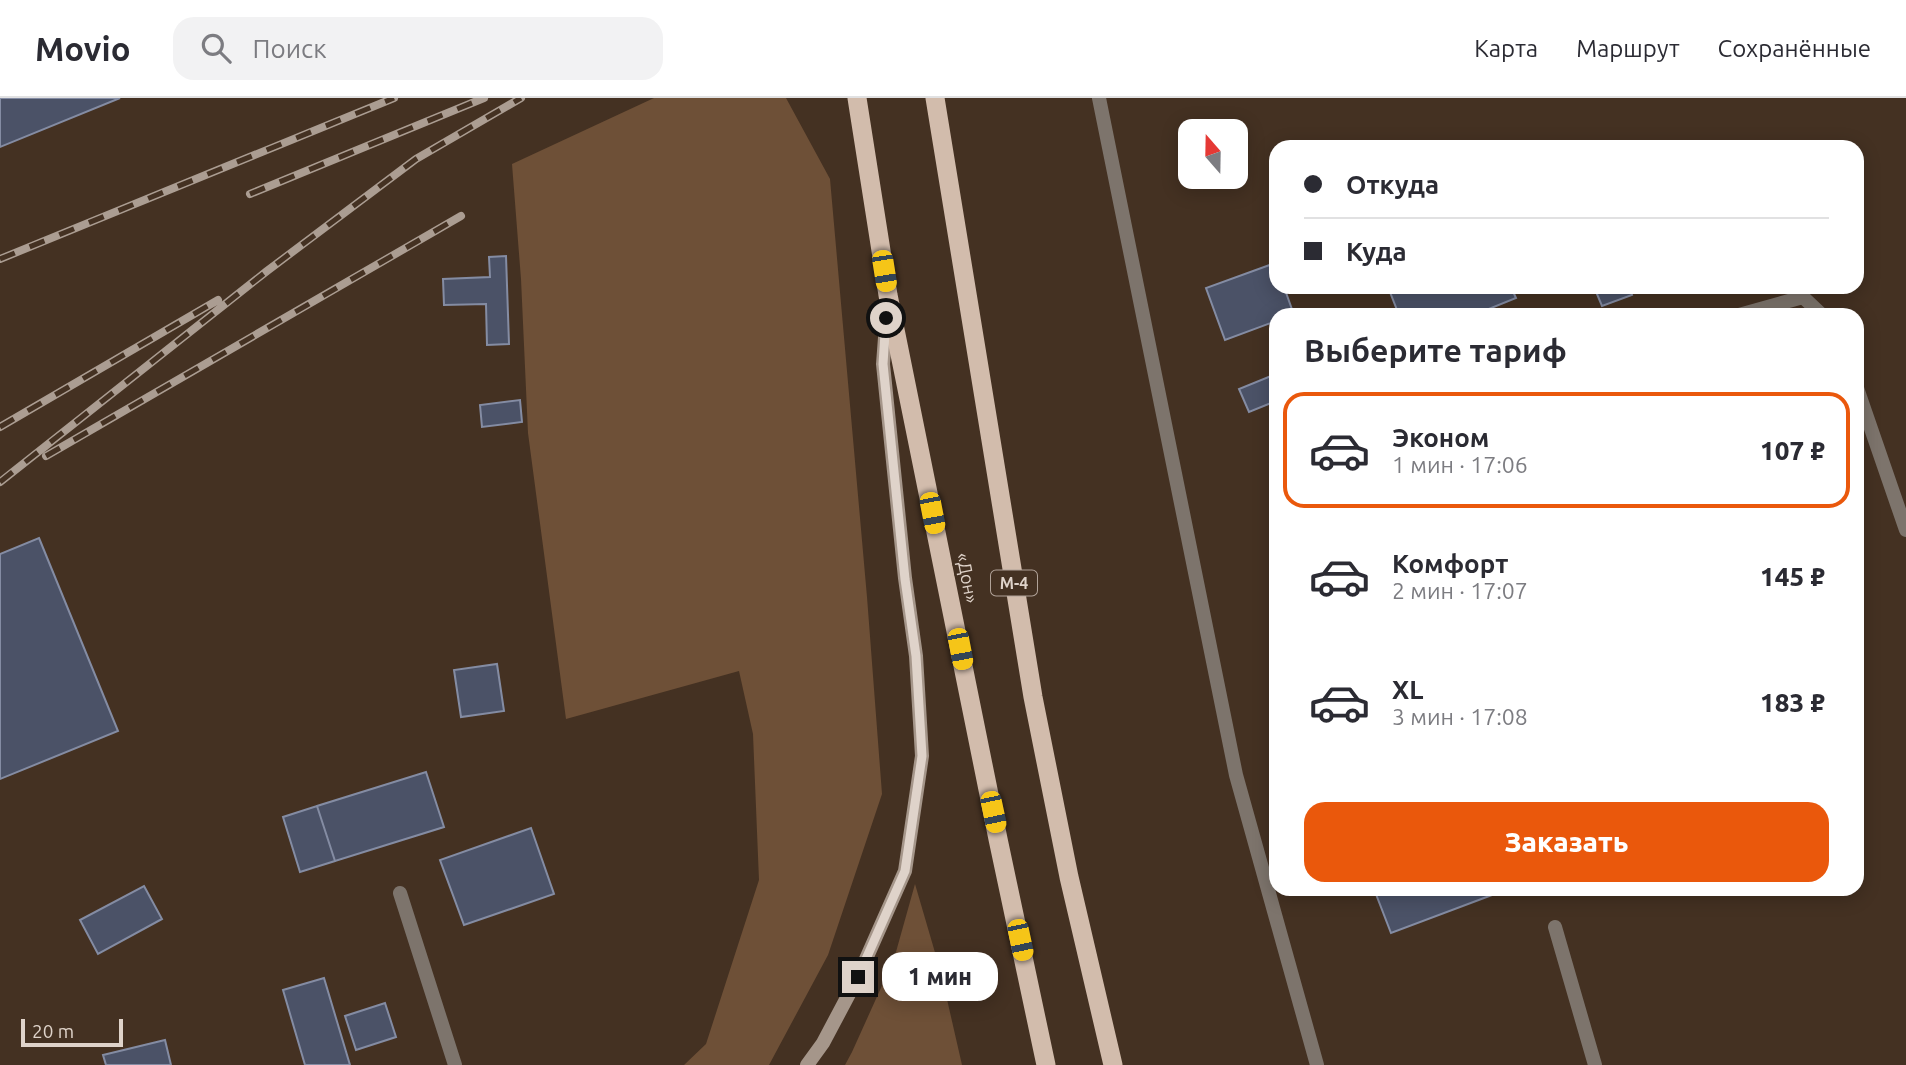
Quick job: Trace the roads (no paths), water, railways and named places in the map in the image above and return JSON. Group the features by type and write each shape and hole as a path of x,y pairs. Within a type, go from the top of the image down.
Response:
{"highway":[{"name":"«Дон»","path":"857,98 888,295 1046,1065"},
{"name":"М-4","path":"935,98 1033,697 1069,877 1112,1065"}],"main road":[{"path":"807,1065 823,1043 858,977 905,871 922,756 916,656 905,579 883,364 888,295"}],"lane":[{"path":"1099,98 1236,775 1269,893"},
{"path":"1764,308 1803,297 1815,308"},
{"path":"1864,408 1906,530"},
{"path":"400,893 455,1065"},
{"path":"1270,896 1317,1065"},
{"path":"1555,926 1595,1065"}],"railway":[{"path":"0,259 394,98"},
{"path":"250,194 484,98"},
{"path":"0,482 267,271 416,159 521,98"},
{"path":"46,456 461,216"},
{"path":"0,427 218,300"}]}
